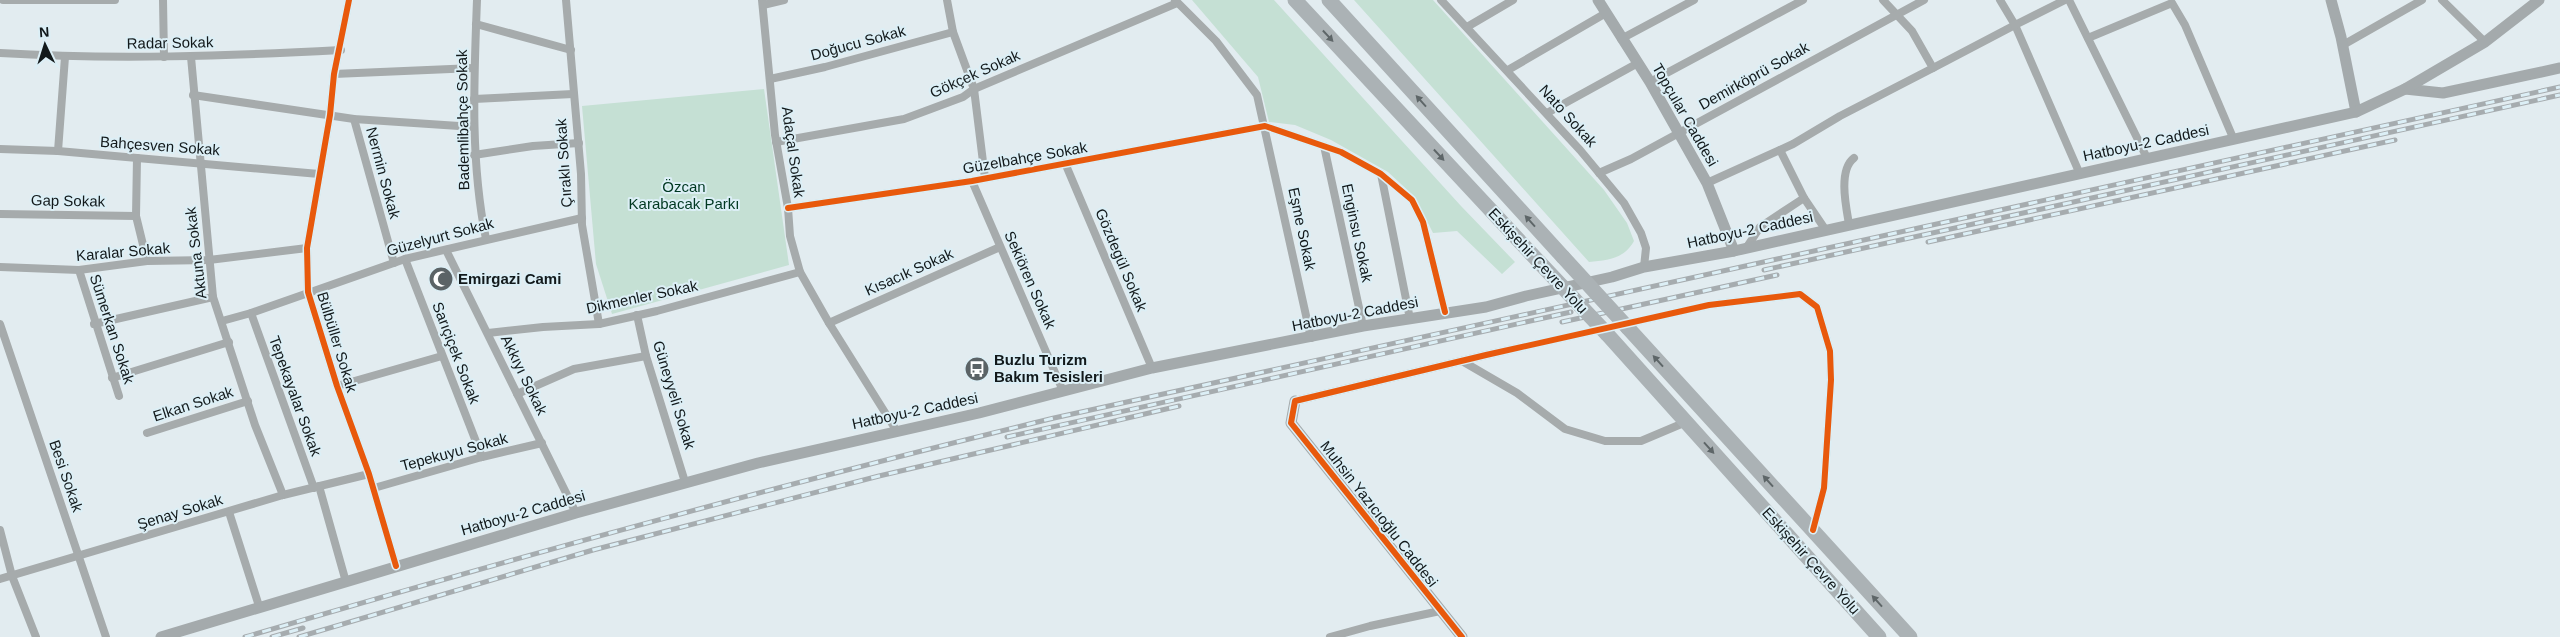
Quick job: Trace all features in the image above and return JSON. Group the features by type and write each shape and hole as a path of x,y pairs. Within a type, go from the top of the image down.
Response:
{"highway":[{"name":"Eskişehir Çevre Yolu","path":"1295,0 1606,334 1880,637"},
{"name":"Eskişehir Çevre Yolu","path":"1329,0 1910,637"}],"main road":[{"name":"Topçular Caddesi","path":"1598,0 1650,82 1707,182 1734,251"},
{"path":"2331,0 2343,45 2356,112"},
{"name":"Hatboyu-2 Caddesi","path":"161,637 259,606 685,482 896,430 979,413 1152,368 1311,338 1363,326 1486,307 1526,296 1612,278 1644,267 1734,251 2079,172 2234,140 2356,112 2405,89 2485,42 2531,2"},
{"path":"2405,89 2443,93 2560,68"},
{"name":"Muhsin Yazıcıoğlu Caddesi","path":"1295,401 1291,423 1462,637"}],"street":[{"path":"3,0 115,0"},
{"path":"163,0 164,57"},
{"name":"Bülbüller Sokak","path":"349,0 334,74 330,115 318,174 308,248 308,292 337,386 374,488 396,566"},
{"name":"Bademlibahçe Sokak","path":"477,0 474,68 474,155 478,198 486,239"},
{"name":"Çıraklı Sokak","path":"566,0 573,94 579,143 582,218 599,324"},
{"path":"762,2 784,0"},
{"path":"946,0 953,32 974,89 985,178"},
{"name":"Nato Sokak","path":"1441,0 1547,113 1599,173 1635,220 1646,248 1644,267"},
{"path":"1467,27 1513,0"},
{"path":"1621,39 1694,0"},
{"path":"1650,82 1803,0"},
{"path":"1883,0 1894,14 1912,31 1933,68"},
{"name":"Demirköprü Sokak","path":"1599,173 1631,159 1894,14 1924,0"},
{"path":"2000,0 2015,25 2079,172"},
{"path":"1707,182 1780,150 2064,0"},
{"path":"2069,0 2147,158"},
{"path":"2343,45 2422,0"},
{"path":"2442,0 2485,42"},
{"name":"Adaçal Sokak","path":"762,2 776,142 788,208 790,236 800,272 829,323 896,430"},
{"name":"Gökçek Sokak","path":"776,142 904,119 963,98 974,89 1176,2"},
{"name":"Eşme Sokak","path":"1176,2 1216,41 1257,95 1311,338"},
{"path":"2088,38 2171,2 2186,25 2234,140"},
{"path":"1508,70 1606,14"},
{"path":"476,24 570,50"},
{"name":"Doğucu Sokak","path":"770,78 825,67 953,32"},
{"name":"Radar Sokak","path":"0,53 65,57 191,57 340,50"},
{"path":"58,151 65,57"},
{"name":"Aktuna Sokak","path":"191,57 213,297 248,401 283,495"},
{"path":"1547,113 1638,63"},
{"path":"334,74 474,68"},
{"path":"474,99 573,94"},
{"path":"193,95 354,119 474,127"},
{"name":"Nermin Sokak","path":"354,119 394,263"},
{"path":"1265,126 1341,152 1381,174 1412,200 1423,222 1445,312"},
{"name":"Güzelbahçe Sokak","path":"788,208 972,181 1265,126"},
{"path":"474,155 533,146 579,143"},
{"name":"Enginsu Sokak","path":"1324,146 1363,326"},
{"name":"Bahçesven Sokak","path":"0,149 58,151 200,162 318,174"},
{"path":"1780,150 1804,198 1825,229"},
{"path":"137,158 136,216 146,261"},
{"path":"1849,224 1845,186 1846,172 1854,158"},
{"name":"Gözdegül Sokak","path":"1065,163 1152,368"},
{"path":"1381,174 1410,319"},
{"name":"Sekiören Sokak","path":"972,181 1063,391"},
{"path":"1748,247 1760,227 1804,198"},
{"name":"Gap Sokak","path":"0,214 136,216"},
{"name":"Güzelyurt Sokak","path":"222,321 251,313 405,259 582,218"},
{"name":"Kısacık Sokak","path":"829,323 1000,247"},
{"name":"Karalar Sokak","path":"0,267 79,270 146,261 209,260 308,248"},
{"name":"Akkıyı Sokak","path":"446,250 576,513"},
{"name":"Sarıçiçek Sokak","path":"405,259 482,457"},
{"name":"Sümerkan Sokak","path":"79,270 94,324 119,396"},
{"name":"Dikmenler Sokak","path":"488,333 543,326 599,324 800,272"},
{"path":"1295,401 1462,360 1709,305 1800,294 1817,307 1830,351 1831,380 1824,488 1812,530"},
{"path":"94,324 213,297"},
{"name":"Tepekayalar Sokak","path":"251,313 317,487 346,582"},
{"name":"Güneyyeli Sokak","path":"637,315 646,356 685,482"},
{"name":"Besi Sokak","path":"0,324 106,637"},
{"path":"112,378 229,342"},
{"path":"337,386 442,356"},
{"path":"518,394 574,369 646,356"},
{"path":"1462,360 1517,393 1565,429 1605,441 1641,441 1662,430 1686,422"},
{"name":"Elkan Sokak","path":"147,434 248,401"},
{"name":"Tepekuyu Sokak","path":"374,488 482,457 542,443"},
{"name":"Şenay Sokak","path":"0,579 78,558 283,495 369,474"},
{"path":"229,512 259,606"},
{"path":"0,530 12,576 36,637"},
{"path":"1330,637 1370,626 1440,611"}],"green space":[{"path":"1192,0 1274,0 1461,206 1515,262 1502,274 1457,231 1433,233 1415,197 1388,172 1331,140 1295,125 1269,122 1258,77"},
{"path":"1354,0 1433,0 1604,190 1627,223 1634,241 1630,247 1615,257 1589,262"},
{"name":"Özcan Karabacak Parkı","path":"764,89 789,265 612,314 596,264 582,106"}],"railway":[{"path":"245,637 648,523 1054,418 2560,87"},
{"path":"1764,270 2560,95"},
{"path":"1928,242 2395,140"},
{"path":"1562,322 1777,275"},
{"path":"1007,437 1571,312"},
{"path":"299,637 593,550 879,476 1179,406"},
{"path":"272,637 303,628"}],"cycle path":[{"path":"349,0 334,74 330,115 307,248 308,292 337,386 369,474 396,566"},
{"path":"788,208 972,181 1265,126 1341,152 1381,174 1412,200 1423,222 1445,312"},
{"path":"1462,637 1291,423 1295,401 1486,355 1709,305 1800,294 1817,307 1830,351 1831,380 1824,488 1813,530"}],"place":[{"name":"Emirgazi Cami","path":"441,279"},
{"name":"Buzlu Turizm Bakım Tesisleri","path":"977,369"}]}
